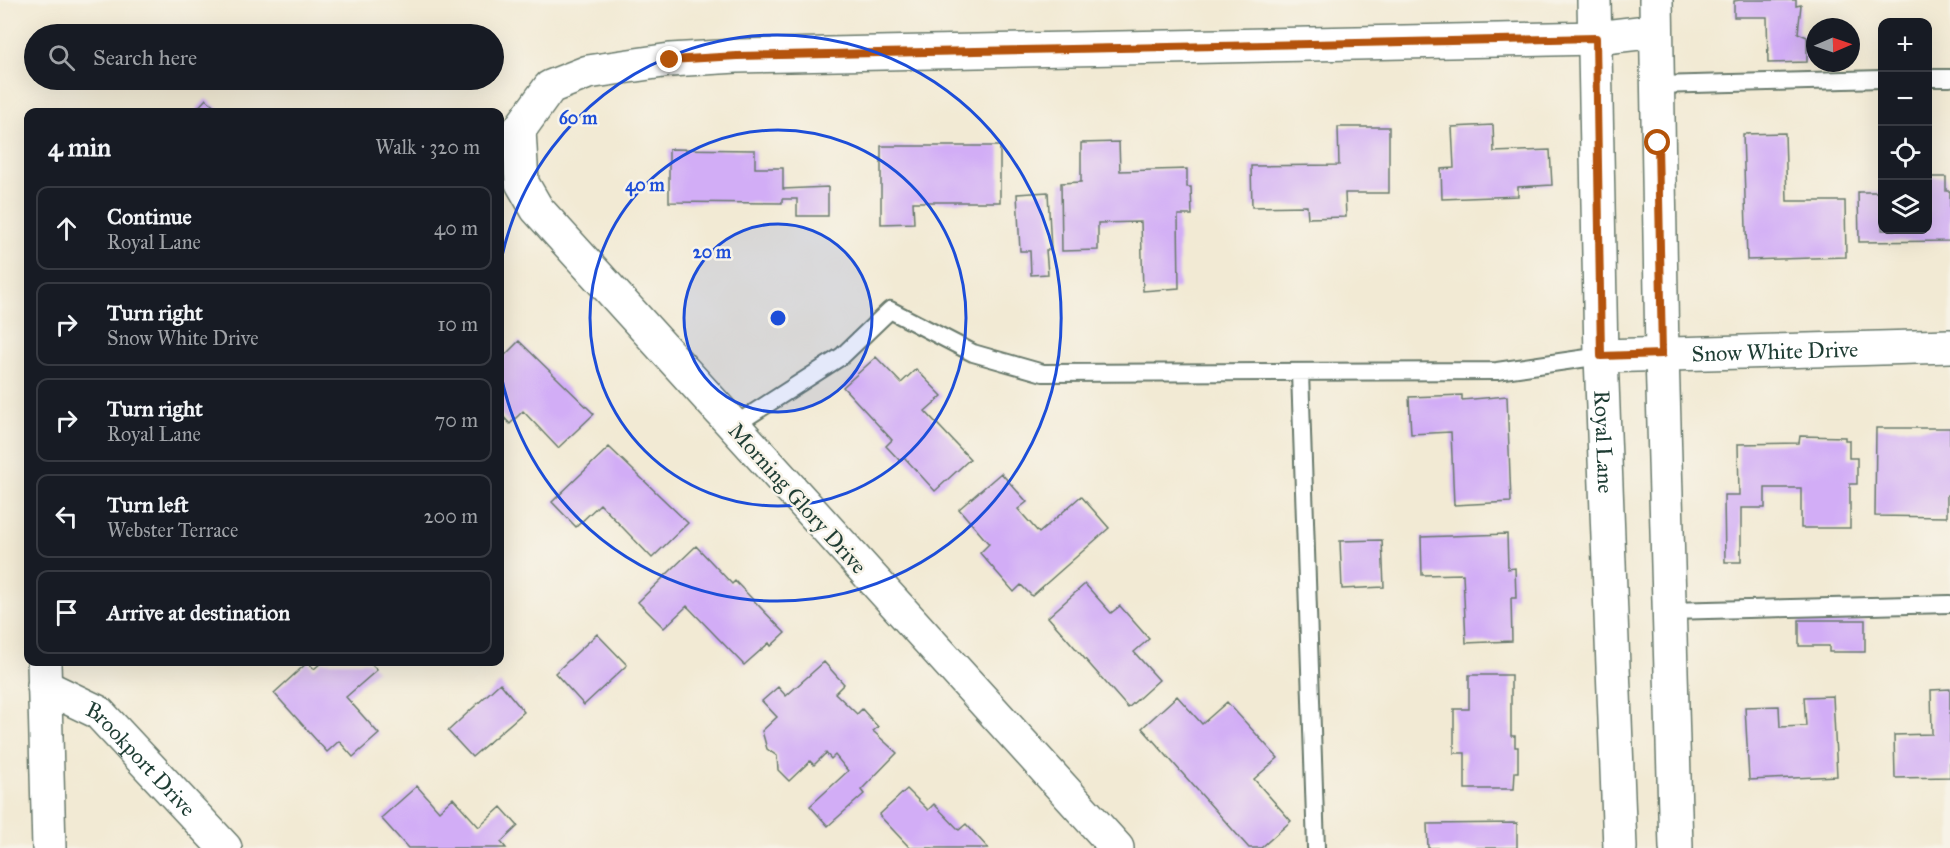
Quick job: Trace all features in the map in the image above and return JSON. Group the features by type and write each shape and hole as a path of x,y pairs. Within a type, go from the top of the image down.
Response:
{"street":[{"name":"Royal Lane","path":"1594,0 1601,356 1620,848"},
{"path":"1596,38 1656,16 1662,354 1676,848"},
{"name":"Morning Glory Drive","path":"1117,848 537,209 522,183 519,130 550,87 588,72 670,60 761,56 1596,38"},
{"name":"Snow White Drive","path":"1601,356 1950,346"},
{"path":"44,674 49,848"},
{"name":"Brookport Drive","path":"44,674 98,712 225,848"}],"lane":[{"path":"1932,78 1950,78"},
{"path":"1657,84 1878,80"},
{"path":"733,426 842,356 890,310 974,353 1043,373 1497,371 1601,356"},
{"path":"1300,372 1316,848"},
{"path":"1669,611 1950,604"}],"building":[{"path":"1796,0 1796,6 1801,5 1798,33 1806,37 1806,62 1768,63 1767,17 1734,17 1734,1"},
{"path":"206,99 217,108 198,108"},
{"path":"1493,125 1494,152 1550,150 1552,185 1518,187 1518,196 1442,199 1441,169 1454,168 1452,127"},
{"path":"1338,127 1389,127 1389,193 1345,193 1346,217 1308,218 1307,206 1252,207 1251,166 1339,165"},
{"path":"1785,133 1787,201 1845,201 1846,257 1747,260 1743,134"},
{"path":"1119,142 1120,171 1187,169 1187,187 1191,187 1192,215 1178,215 1179,288 1143,291 1141,222 1098,223 1098,250 1062,251 1061,183 1081,182 1081,143"},
{"path":"881,146 1000,146 1000,202 913,202 914,223 881,224"},
{"path":"669,149 755,150 755,168 783,168 783,189 828,187 828,216 797,216 797,199 782,199 782,203 669,202"},
{"path":"1932,177 1946,177 1946,191 1950,191 1950,241 1859,242 1858,192 1878,192 1878,234 1932,234"},
{"path":"1048,192 1051,250 1046,250 1048,274 1031,275 1030,251 1020,251 1017,194"},
{"path":"519,341 594,414 558,448 523,411 510,424 504,417 504,356"},
{"path":"876,357 901,383 916,369 942,396 925,411 970,459 935,491 904,457 900,461 886,446 892,440 843,387"},
{"path":"1462,395 1462,400 1507,396 1511,502 1454,505 1451,432 1411,434 1409,397"},
{"path":"1876,428 1950,428 1950,495 1947,495 1947,517 1875,516"},
{"path":"1800,436 1845,437 1845,440 1849,440 1849,458 1857,458 1857,484 1850,484 1850,528 1801,528 1801,488 1765,488 1765,508 1741,508 1741,562 1725,562 1724,495 1739,495 1738,444 1799,443"},
{"path":"609,447 688,523 652,558 600,504 576,527 552,502"},
{"path":"1001,473 1027,502 1018,509 1039,533 1081,496 1109,528 1032,596 1021,585 1014,592 980,553 989,544 959,509"},
{"path":"1507,534 1508,569 1515,568 1516,598 1511,598 1512,641 1466,643 1463,574 1422,575 1421,537"},
{"path":"1382,540 1384,587 1342,589 1340,541"},
{"path":"696,546 732,584 735,581 785,633 771,646 769,643 744,665 687,606 664,628 638,602"},
{"path":"1085,584 1111,613 1120,606 1149,639 1134,652 1159,680 1128,708 1048,617"},
{"path":"1799,620 1865,620 1865,652 1829,652 1829,646 1799,646"},
{"path":"597,634 627,665 584,705 555,673"},
{"path":"824,662 844,684 835,693 857,714 862,709 878,727 873,731 897,753 861,790 864,794 828,826 810,806 848,771 835,755 831,759 826,753 814,765 810,761 789,781 778,770 777,756 767,749 762,731 777,717 762,701 778,687 786,696"},
{"path":"304,666 311,666 314,669 317,666 373,666 377,670 346,697 379,734 353,757 339,741 327,752 274,693"},
{"path":"1469,675 1511,675 1511,736 1515,736 1515,747 1518,747 1518,772 1515,772 1514,789 1465,789 1465,753 1454,753 1454,709 1469,709"},
{"path":"500,683 524,712 472,757 448,731"},
{"path":"1950,689 1950,777 1895,778 1894,735 1932,734 1931,690"},
{"path":"1177,696 1202,724 1227,702 1278,758 1254,779 1291,821 1261,848 1249,848 1142,728"},
{"path":"1833,696 1837,776 1749,780 1745,707 1779,706 1780,727 1806,726 1804,697"},
{"path":"417,786 439,811 453,798 479,827 501,807 518,826 501,842 506,848 408,848 381,818"},
{"path":"907,789 928,810 934,804 959,830 966,824 988,848 910,848 879,815"},
{"path":"1517,823 1517,848 1428,848 1427,824"}],"route":[{"path":"670,60 737,56 1596,38 1601,356 1662,354 1658,143"}]}
